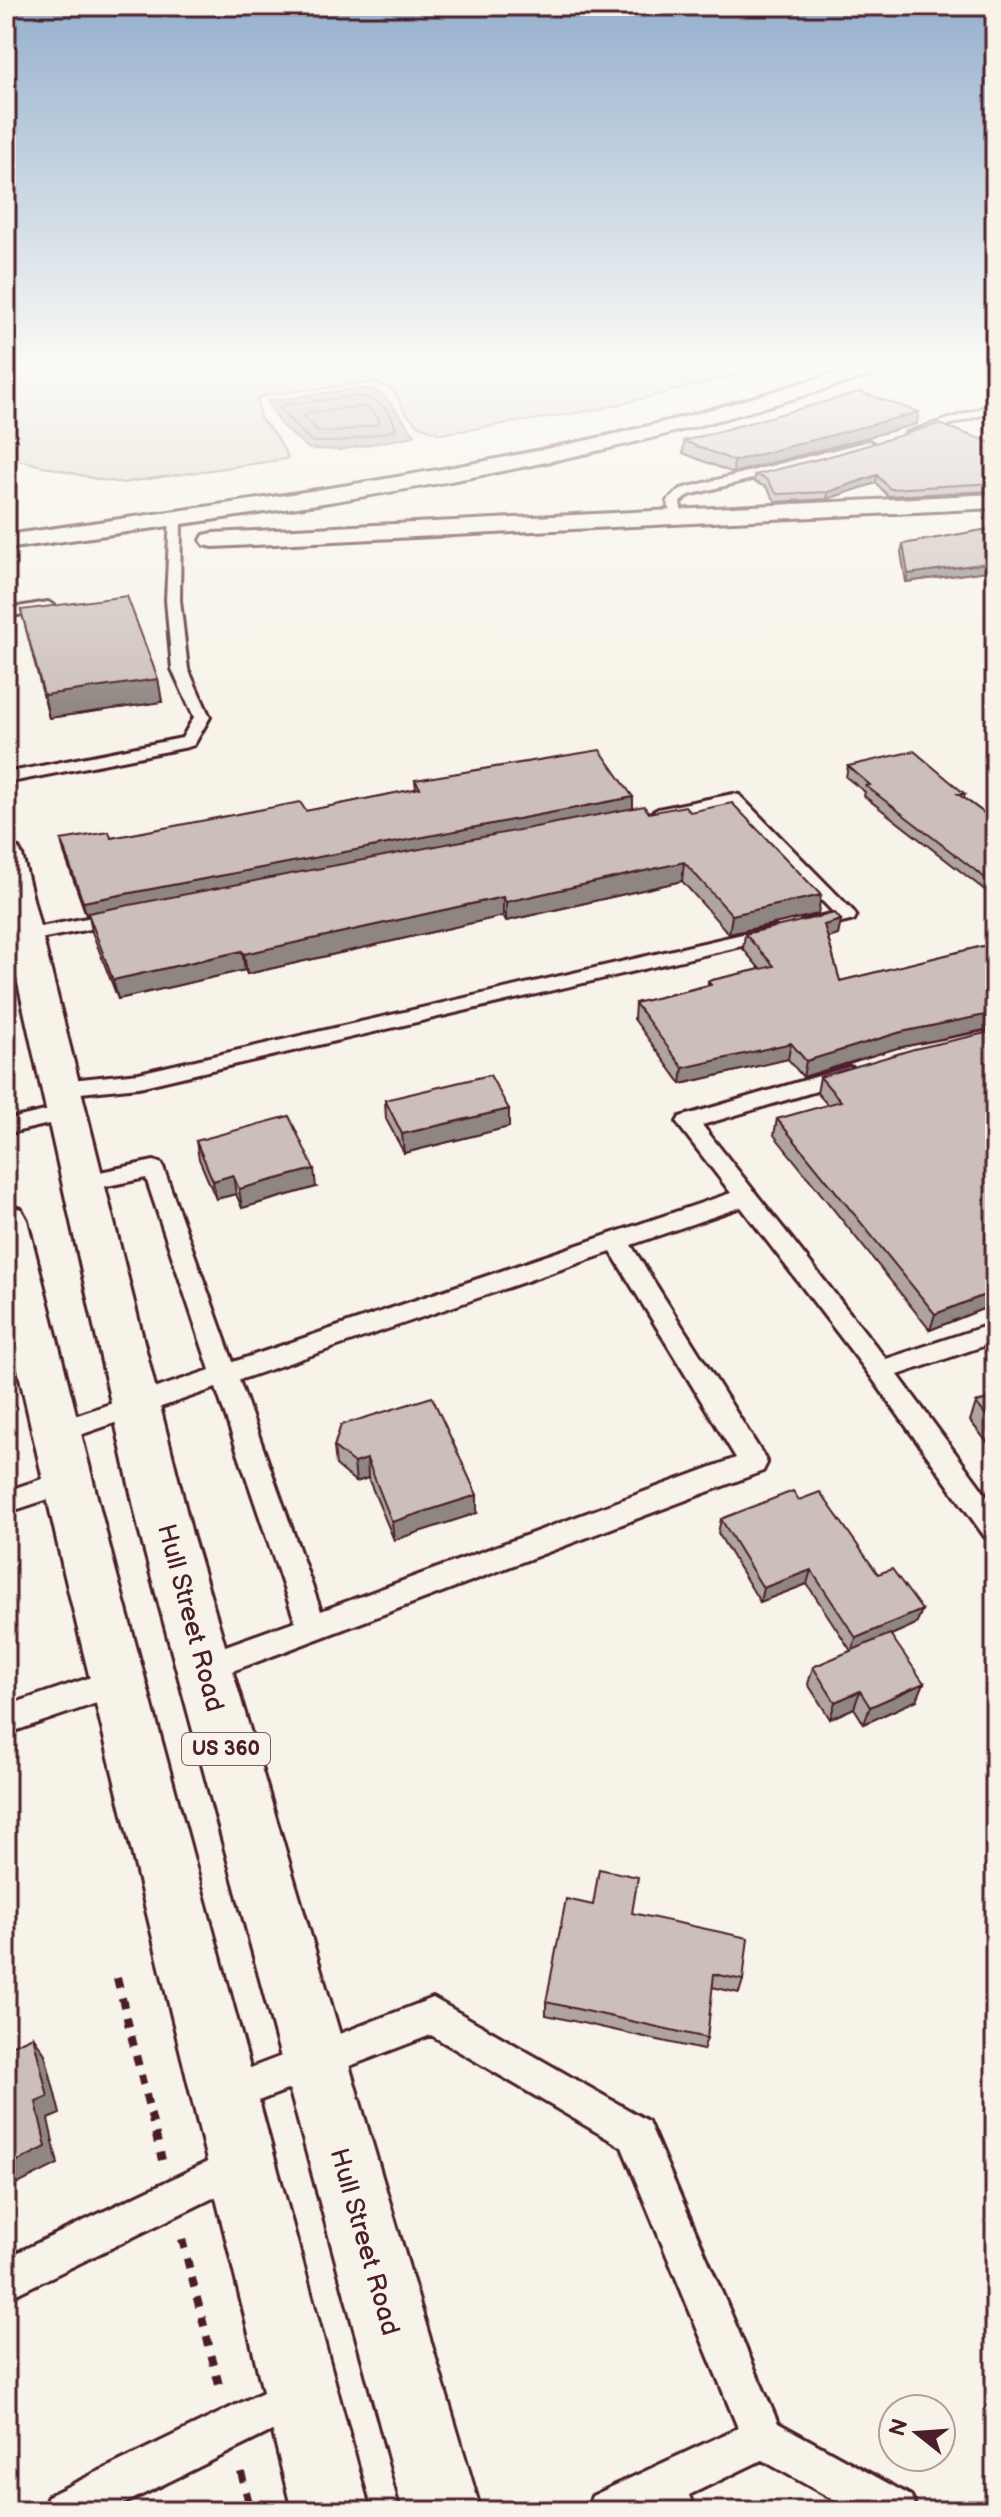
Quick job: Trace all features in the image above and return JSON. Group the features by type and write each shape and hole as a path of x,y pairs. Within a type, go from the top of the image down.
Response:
{"main road":[{"path":"6,542 175,518 405,479"},
{"path":"185,494 215,490"},
{"path":"213,540 995,501"},
{"name":"Hull Street Road","path":"6,855 15,909 64,1101 166,1534 442,2511"},
{"path":"6,1220 118,1682 331,2511"}],"lane":[{"path":"678,517 673,501 685,492 734,479"},
{"path":"6,778 188,742 202,717 180,669 173,600 175,518"},
{"path":"6,613 48,606"},
{"path":"6,1127 64,1101 139,1080 847,916 733,799 640,817"},
{"path":"15,909 147,912"},
{"path":"876,1065 688,1122 881,1371 995,1529"},
{"path":"83,1183 154,1169 312,1628"},
{"path":"6,1502 63,1456 136,1406 745,1197"},
{"path":"203,1668 753,1463 617,1241"},
{"path":"881,1371 995,1332"},
{"path":"6,1720 118,1682"},
{"path":"224,2096 433,2016 635,2134 763,2438 896,2511"},
{"path":"6,2279 242,2164"},
{"path":"63,2511 302,2394"},
{"path":"607,2511 669,2497 763,2438"}],"path":[{"path":"117,1978 251,2511"}],"shaded area":[{"path":"99,479 146,479 122,483"}],"building":[{"path":"766,479 864,479 828,492 777,494"},
{"path":"881,479 995,479 995,483 890,489"},
{"path":"995,528 995,562 908,574 903,544"},
{"path":"127,596 158,679 44,695 21,610"},
{"path":"600,750 633,797 83,902 61,840 109,832 111,838 300,802 306,811 420,788 415,780"},
{"path":"914,751 965,794 958,794 995,821 995,879 989,881 866,786 870,785 848,766"},
{"path":"732,803 821,895 732,915 684,862 506,902 503,897 113,980 88,913 644,806 649,813 685,806 690,812"},
{"path":"835,913 841,920 824,925 840,981 995,943 995,1013 901,1032 806,1061 791,1043 683,1068 635,1003 711,985 708,981 774,966 745,934"},
{"path":"995,1031 995,1291 935,1314 777,1119 841,1101 820,1077 914,1049"},
{"path":"490,1075 509,1109 402,1134 385,1100"},
{"path":"289,1116 314,1169 239,1189 233,1175 213,1181 196,1141"},
{"path":"995,1396 995,1426 976,1403"},
{"path":"432,1397 477,1495 392,1522 367,1459 354,1463 334,1447 341,1425"},
{"path":"793,1491 799,1500 820,1492 878,1574 892,1569 922,1610 856,1638 811,1570 763,1588 721,1519"},
{"path":"890,1634 924,1683 870,1707 860,1691 835,1702 813,1667"},
{"path":"599,1869 638,1877 632,1913 748,1938 743,1980 714,1974 707,2038 546,2002 566,1899 593,1905"},
{"path":"33,2036 48,2097 36,2102 46,2147 6,2167 6,2048"}]}
